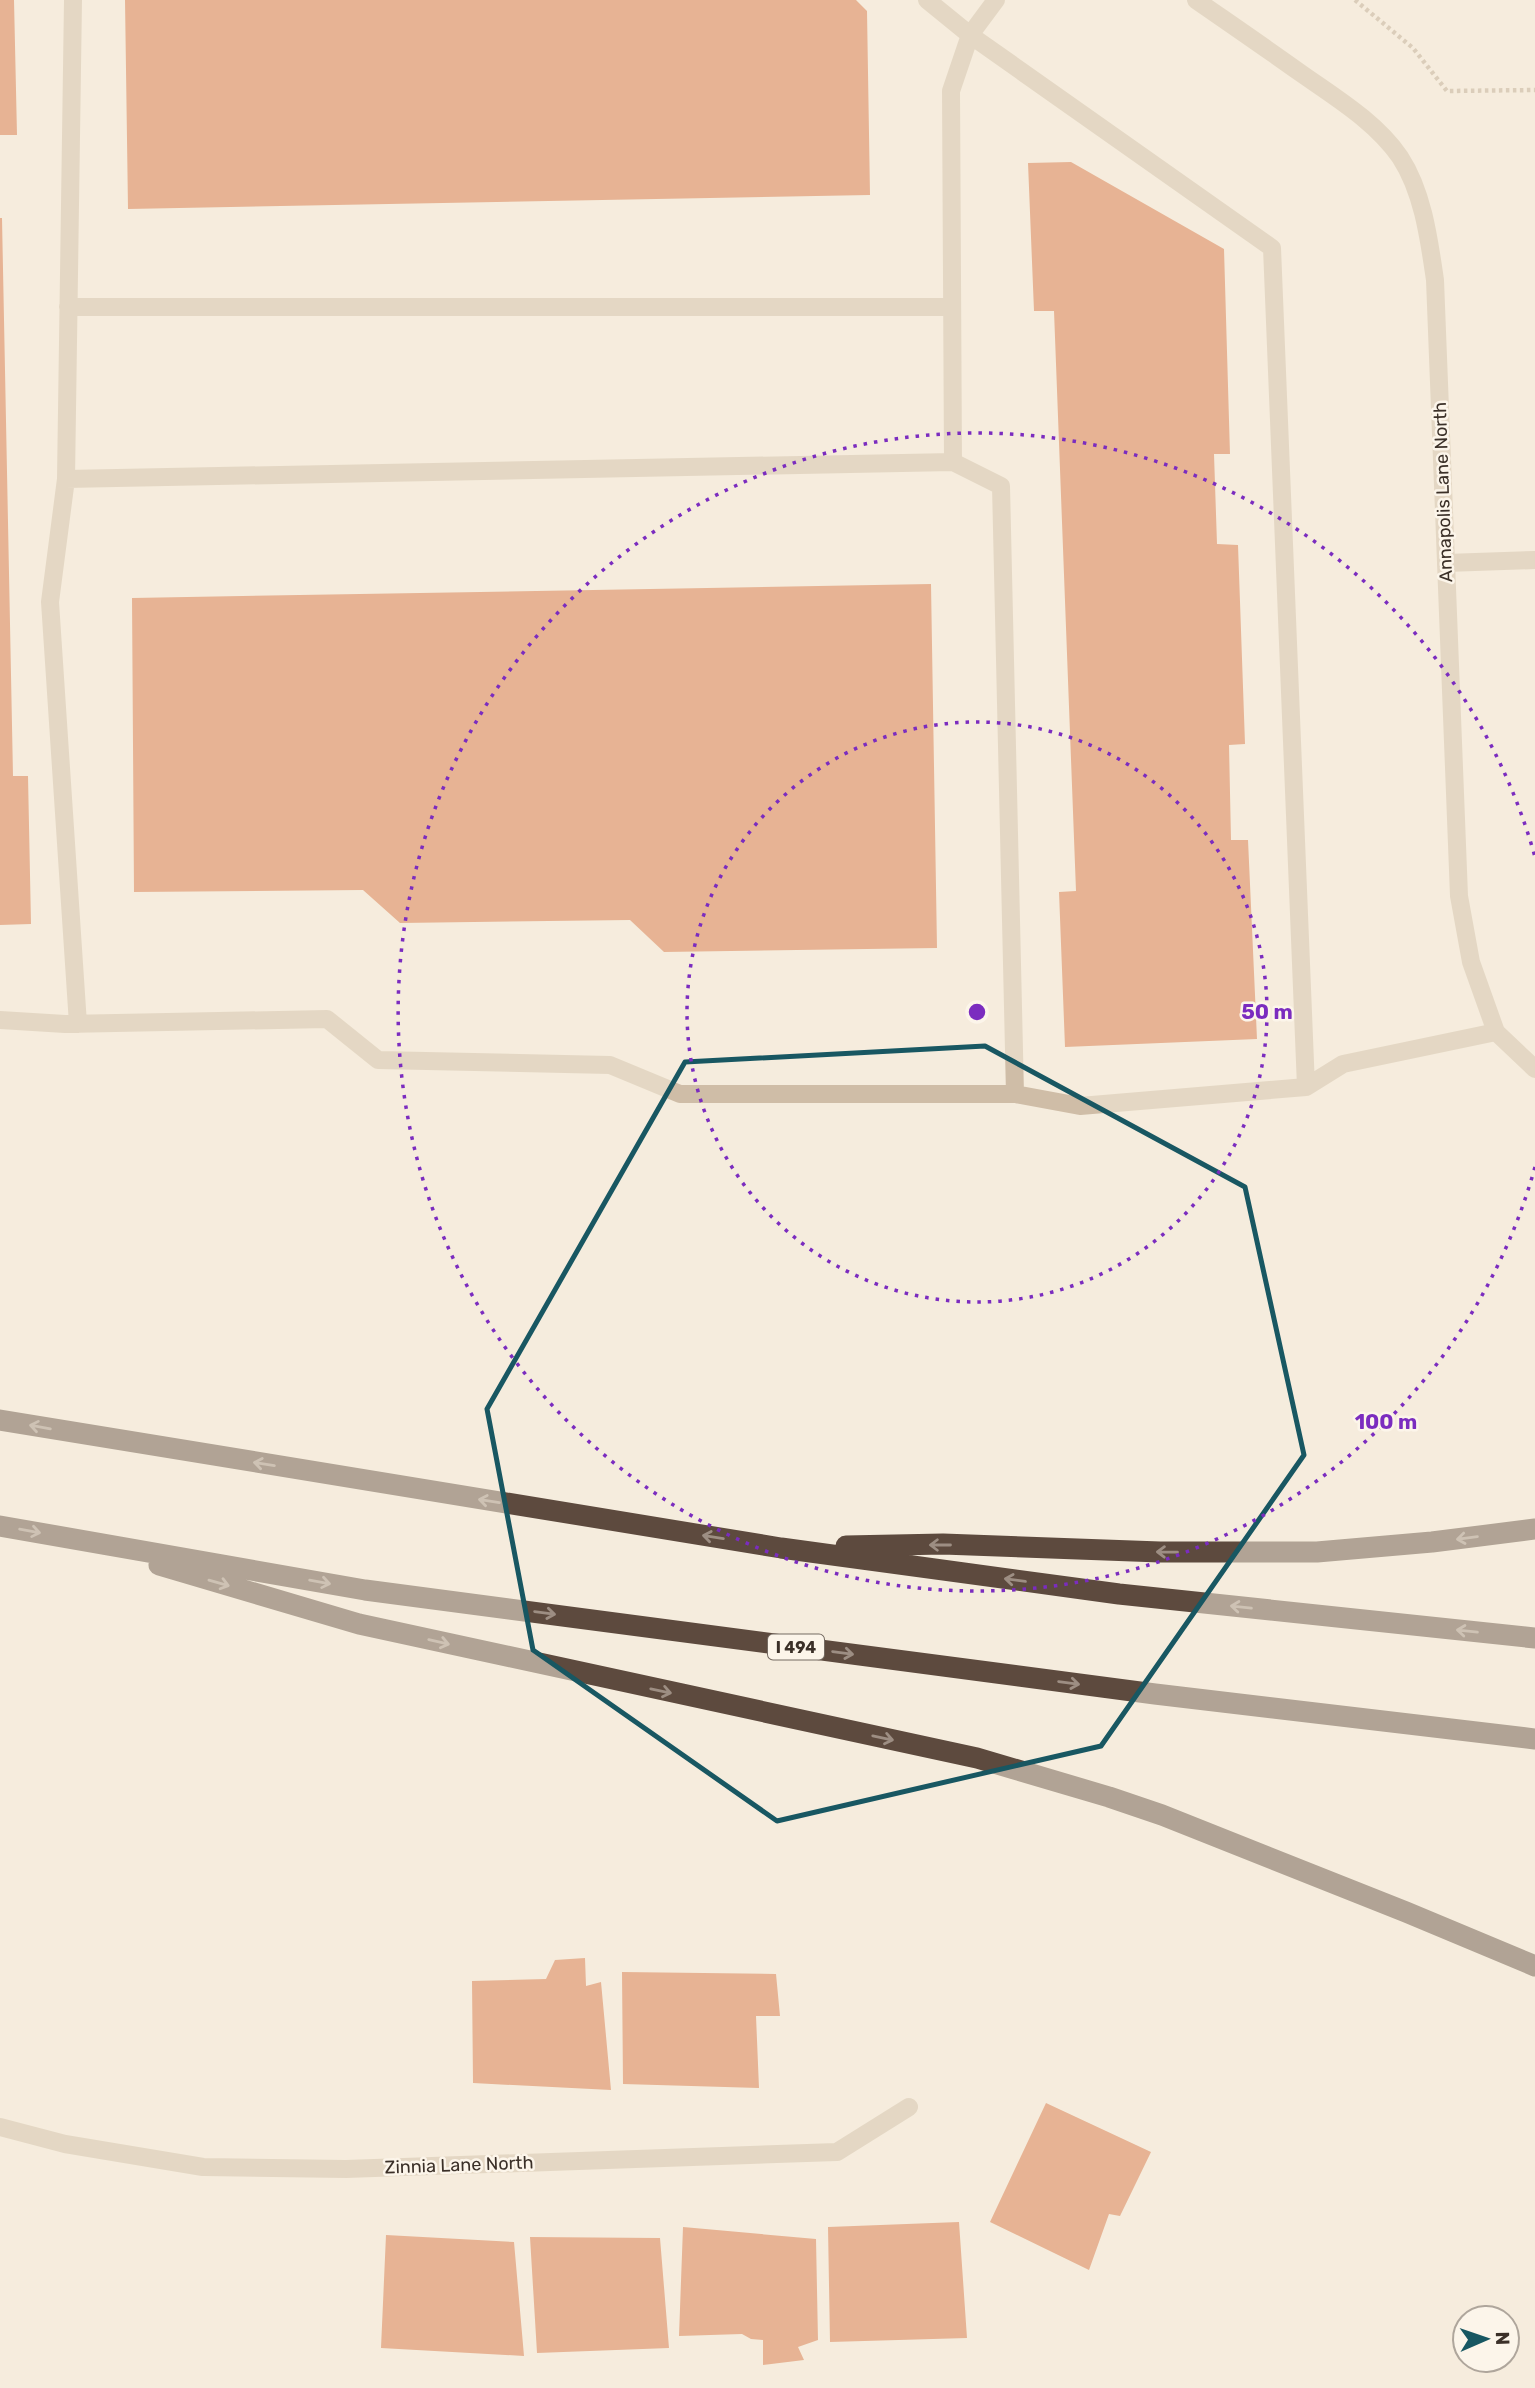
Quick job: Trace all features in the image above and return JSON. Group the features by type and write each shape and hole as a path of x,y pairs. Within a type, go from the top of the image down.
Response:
{"highway":[{"path":"0,1420 780,1548 1119,1594 1535,1637"},
{"name":"I 494","path":"0,1526 365,1590 1168,1696 1535,1738"},
{"path":"780,1548 943,1544 1160,1552 1304,1553 1432,1542 1535,1529"},
{"path":"59,1536 359,1624 964,1756 1059,1782 1162,1815 1535,1966"}],"street":[{"path":"73,0 66,478 51,602 78,1024"},
{"path":"927,0 970,35 1272,248 1306,1087"},
{"path":"953,462 951,91 970,35 996,0"},
{"name":"Annapolis Lane North","path":"1196,0 1333,95 1374,127 1400,157 1428,231 1435,280 1459,896 1471,962 1496,1032 1535,1069"},
{"path":"68,307 952,307"},
{"path":"66,478 953,462 1000,486 1015,1094"},
{"path":"1446,563 1535,560"},
{"path":"0,1020 78,1024 327,1018 378,1060 610,1065 680,1094 1015,1094 1080,1107 1306,1087 1343,1064 1496,1032"},
{"name":"Zinnia Lane North","path":"0,2127 65,2144 203,2167 345,2169 837,2152 909,2107"}],"path":[{"path":"1354,0 1413,48 1447,91 1535,90"}],"highlighted area":[{"path":"985,1046 1245,1187 1304,1455 1101,1746 777,1821 533,1650 487,1409 685,1062"}],"building":[{"path":"0,0 14,0 17,135 0,135"},
{"path":"125,0 856,0 867,11 870,195 128,209"},
{"path":"1071,162 1224,249 1230,454 1214,454 1217,544 1238,545 1245,744 1229,745 1231,840 1248,840 1257,1039 1065,1047 1059,892 1076,891 1054,311 1034,311 1028,163"},
{"path":"0,218 13,776 28,776 31,924 0,925"},
{"path":"931,584 937,948 664,952 630,920 400,923 363,890 134,892 132,598"},
{"path":"585,1958 586,1986 601,1982 611,2090 473,2083 472,1981 546,1979 555,1960"},
{"path":"622,1972 776,1974 780,2016 756,2016 759,2088 623,2084"},
{"path":"1046,2103 1151,2152 1120,2216 1109,2214 1089,2270 990,2222"},
{"path":"959,2222 967,2338 830,2342 828,2227"},
{"path":"683,2227 816,2239 818,2340 798,2347 804,2360 763,2365 763,2340 751,2339 742,2334 679,2336"},
{"path":"386,2235 514,2242 524,2356 381,2348"},
{"path":"530,2237 660,2238 669,2348 537,2353"}]}
